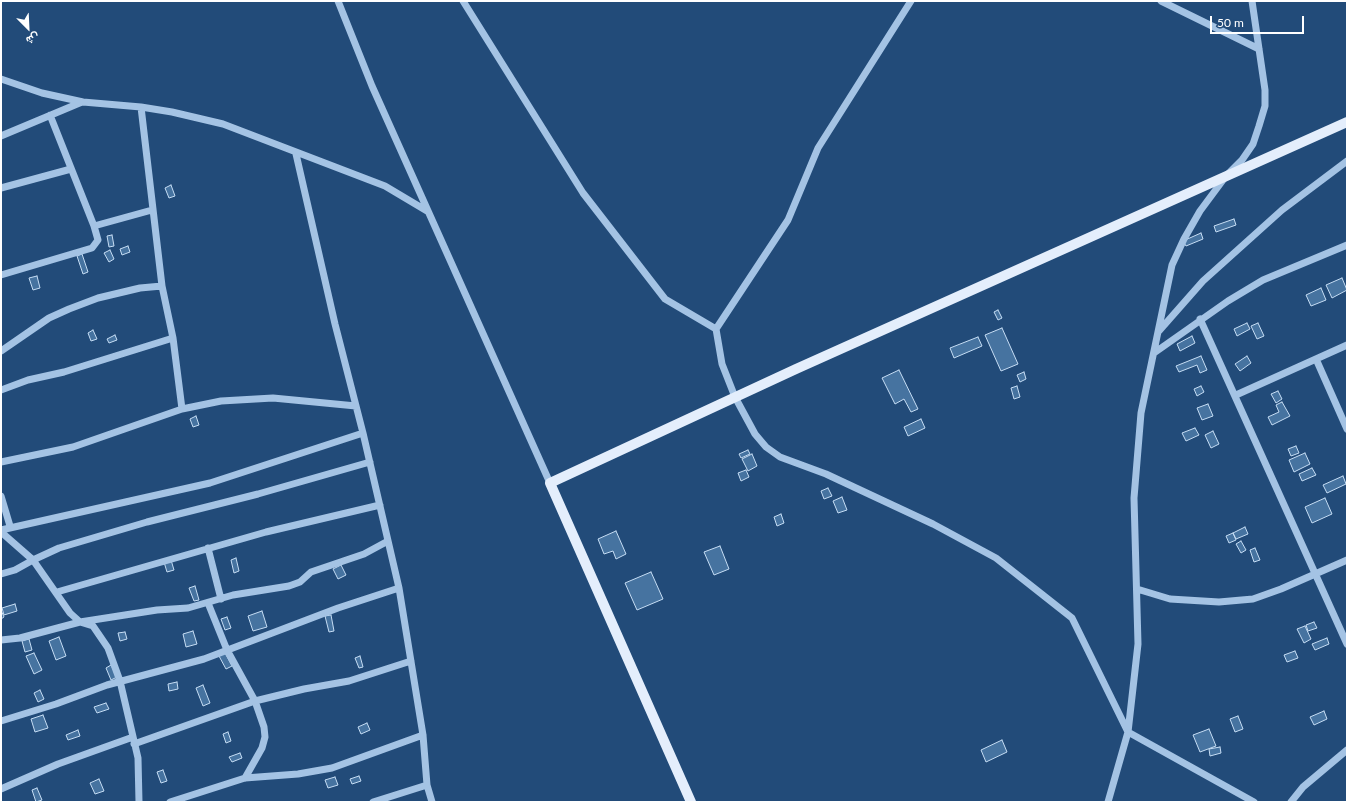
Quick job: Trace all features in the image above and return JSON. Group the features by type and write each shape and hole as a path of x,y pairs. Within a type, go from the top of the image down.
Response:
{"main road":[{"path":"691,802 550,483 735,397 1347,122"}],"street":[{"path":"338,1 372,86 550,483"},
{"path":"463,1 588,200 666,299 716,329"},
{"path":"911,1 818,148 788,220 716,329 722,364 735,397 755,434 766,447 780,457 826,474 933,524 996,558 1072,618 1128,732 1254,802"},
{"path":"1161,1 1259,49"},
{"path":"1108,802 1128,732 1138,644 1134,498 1140,421 1172,265 1184,239 1200,211 1226,176 1242,160 1253,144 1265,106 1265,90 1252,1"},
{"path":"1,79 42,93 83,102 141,107 172,112 223,124 296,154 335,166 384,186 428,211"},
{"path":"1,136 83,102"},
{"path":"141,107 162,286 173,338 182,409"},
{"path":"1,275 92,248 98,240 94,226 50,116"},
{"path":"296,154 334,324 363,433 399,588 423,735 427,785 432,802"},
{"path":"1158,332 1208,276 1282,210 1347,161"},
{"path":"1,188 71,169"},
{"path":"94,226 152,210"},
{"path":"1154,353 1200,319 1263,280 1347,245"},
{"path":"1,351 49,318 69,309 98,298 140,288 162,286"},
{"path":"1200,319 1317,574 1347,644"},
{"path":"1,390 28,380 64,372 173,338"},
{"path":"1236,395 1347,345"},
{"path":"1316,359 1347,429"},
{"path":"1,462 81,445 182,409 221,401 267,398 356,406"},
{"path":"139,802 139,770 134,741 120,681 111,656 100,634 93,626 80,622 70,613 57,592 33,560 1,531 10,526 210,483 363,433"},
{"path":"1,574 15,570 59,548 146,522 258,494 370,462"},
{"path":"1,496 10,526"},
{"path":"57,592 266,532 380,505"},
{"path":"1,640 20,638 80,622 158,610 188,608 208,604 221,599 300,582 311,572 364,554 388,541"},
{"path":"208,548 221,599"},
{"path":"1137,589 1170,599 1219,602 1253,599 1281,589 1347,560"},
{"path":"1,721 56,704 120,681 204,659 338,608 399,588"},
{"path":"208,604 227,650 255,701 264,727 265,737 258,759 245,778"},
{"path":"1,789 58,764 134,741 255,701 304,689 348,682 411,661"},
{"path":"170,802 245,778 298,774 332,768 423,735"},
{"path":"1291,802 1303,787 1347,750"},
{"path":"373,802 427,785"}],"building":[{"path":"171,185 175,196 169,198 165,188"},
{"path":"1234,219 1236,225 1216,232 1214,226"},
{"path":"1201,233 1203,239 1186,246 1183,241"},
{"path":"112,235 114,246 109,247 107,236"},
{"path":"128,246 130,252 122,255 120,249"},
{"path":"110,250 114,259 109,262 104,253"},
{"path":"82,254 88,272 83,274 77,256"},
{"path":"37,276 40,288 33,290 29,278"},
{"path":"1342,278 1347,290 1332,298 1326,285"},
{"path":"1321,288 1326,300 1311,306 1306,295"},
{"path":"998,310 1002,318 998,320 994,312"},
{"path":"1247,323 1250,329 1237,336 1234,329"},
{"path":"1258,323 1264,336 1257,339 1251,326"},
{"path":"1002,328 1018,364 1001,371 985,335"},
{"path":"93,330 97,339 91,341 88,333"},
{"path":"115,335 117,340 109,343 107,339"},
{"path":"1192,336 1195,343 1180,351 1177,344"},
{"path":"978,337 982,346 954,358 950,348"},
{"path":"1201,356 1207,370 1200,373 1197,365 1179,372 1176,366"},
{"path":"1247,356 1251,363 1240,371 1235,364"},
{"path":"899,370 918,409 911,412 904,399 895,404 882,378"},
{"path":"1024,372 1026,379 1020,382 1017,375"},
{"path":"1017,386 1020,397 1014,399 1011,388"},
{"path":"1201,386 1204,392 1197,396 1194,389"},
{"path":"1278,391 1282,399 1276,403 1271,394"},
{"path":"1282,402 1290,416 1272,425 1268,417 1279,412 1276,405"},
{"path":"1208,404 1213,416 1202,420 1197,408"},
{"path":"196,416 199,425 193,427 190,419"},
{"path":"921,419 925,428 908,436 904,427"},
{"path":"1195,428 1199,435 1186,441 1182,433"},
{"path":"1213,431 1219,444 1211,448 1205,435"},
{"path":"1296,446 1299,453 1291,456 1288,449"},
{"path":"748,450 750,454 741,458 739,454"},
{"path":"1305,453 1310,464 1294,472 1289,460"},
{"path":"752,454 757,466 748,471 742,459"},
{"path":"1312,468 1316,475 1302,481 1299,474"},
{"path":"746,470 749,477 741,481 738,473"},
{"path":"1343,476 1346,484 1327,493 1323,485"},
{"path":"828,488 832,496 824,499 821,491"},
{"path":"842,497 847,510 838,513 833,501"},
{"path":"1325,498 1332,514 1312,523 1305,507"},
{"path":"781,514 784,523 777,526 774,517"},
{"path":"1245,527 1248,534 1236,539 1233,533"},
{"path":"616,531 626,554 616,559 613,551 604,554 598,539"},
{"path":"1233,533 1236,540 1229,543 1226,536"},
{"path":"1241,541 1246,550 1241,553 1236,544"},
{"path":"720,546 729,569 714,575 704,552"},
{"path":"1255,548 1260,560 1254,562 1250,550"},
{"path":"236,558 239,571 234,573 231,560"},
{"path":"171,560 174,570 167,572 164,562"},
{"path":"341,565 346,575 338,579 333,569"},
{"path":"651,572 663,599 637,610 625,583"},
{"path":"195,586 199,600 194,601 189,588"},
{"path":"15,604 17,611 4,615 2,608"},
{"path":"1,610 4,617 1,619"},
{"path":"262,611 267,627 253,631 248,616"},
{"path":"331,615 334,631 329,632 325,616"},
{"path":"227,617 231,628 225,630 221,619"},
{"path":"1314,622 1317,628 1308,631 1306,625"},
{"path":"1305,626 1311,639 1304,643 1297,629"},
{"path":"193,631 197,644 186,647 183,634"},
{"path":"125,632 127,639 120,641 118,633"},
{"path":"59,637 66,656 56,660 49,641"},
{"path":"1327,638 1329,644 1315,650 1312,644"},
{"path":"29,639 32,650 25,652 22,641"},
{"path":"1295,651 1298,658 1287,662 1284,655"},
{"path":"34,653 42,670 34,674 26,656"},
{"path":"225,653 232,666 226,669 219,656"},
{"path":"360,656 363,667 359,668 355,658"},
{"path":"111,665 117,677 111,680 106,668"},
{"path":"177,682 178,689 169,691 168,684"},
{"path":"203,685 210,703 203,706 196,688"},
{"path":"40,690 44,699 38,702 34,693"},
{"path":"106,703 109,709 97,713 94,707"},
{"path":"1324,711 1327,719 1314,725 1310,717"},
{"path":"43,715 48,728 35,732 31,719"},
{"path":"1238,716 1243,729 1235,732 1230,719"},
{"path":"367,723 370,730 361,734 358,727"},
{"path":"1209,729 1216,746 1200,752 1193,735"},
{"path":"78,730 80,736 68,740 66,735"},
{"path":"228,732 231,741 226,743 223,734"},
{"path":"1002,740 1007,752 986,762 981,750"},
{"path":"1220,747 1221,753 1210,756 1209,749"},
{"path":"240,753 242,758 232,762 229,757"},
{"path":"163,770 167,781 161,783 157,772"},
{"path":"359,776 361,781 352,784 350,779"},
{"path":"335,777 338,785 328,788 325,780"},
{"path":"99,779 104,791 95,794 90,783"},
{"path":"37,788 42,800 36,802 32,790"}]}
